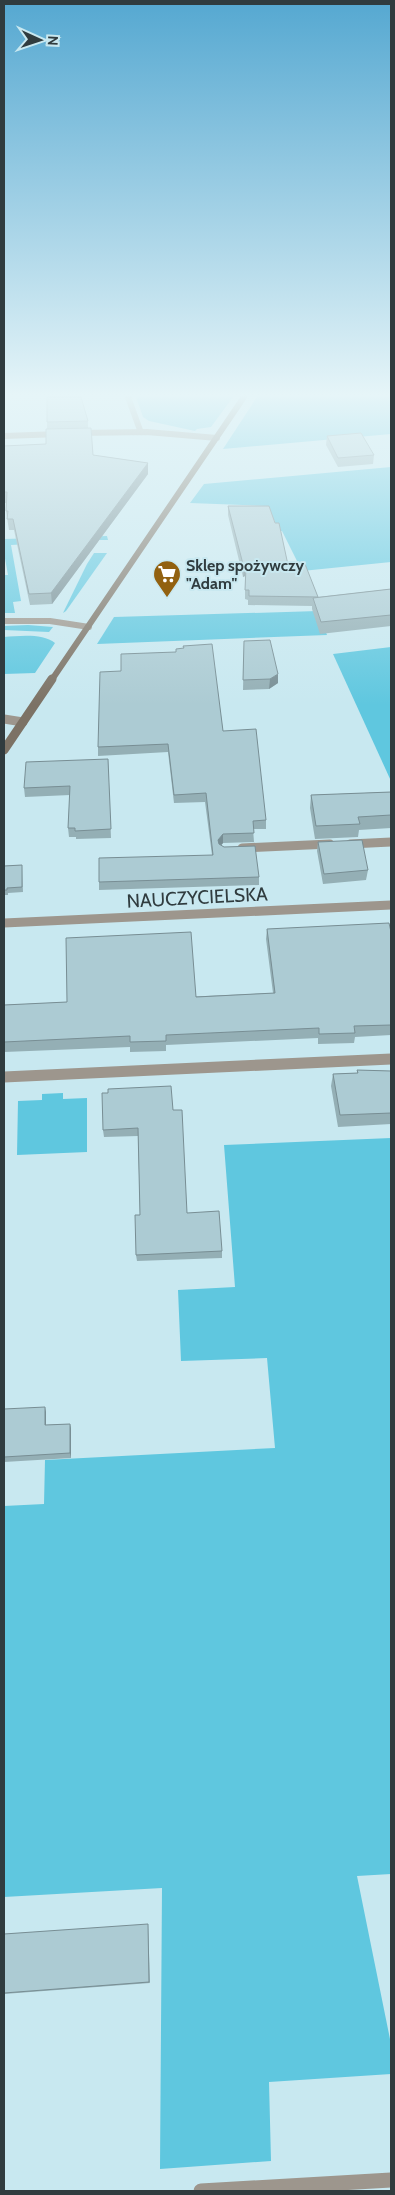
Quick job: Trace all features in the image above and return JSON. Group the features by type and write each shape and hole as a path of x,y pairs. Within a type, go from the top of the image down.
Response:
{"street":[{"path":"4,750 175,499"},
{"path":"4,621 50,621 89,627"},
{"path":"4,719 23,722"},
{"path":"234,848 391,842"},
{"name":"NAUCZYCIELSKA","path":"4,923 391,905"},
{"path":"4,1077 391,1059"},
{"path":"201,2191 391,2180"}],"shaded area":[{"path":"193,499 391,499 391,562 302,571 282,531 279,531 268,506 190,503"},
{"path":"107,536 108,540 11,545 21,601 13,602 15,613 4,613 4,575 8,575 4,553 4,539"},
{"path":"94,553 107,553 63,613 87,564"},
{"path":"318,611 327,635 97,644 114,617"},
{"path":"4,626 53,627 49,632 4,630"},
{"path":"38,636 55,643 35,673 4,674 4,637"},
{"path":"391,647 391,781 333,654"},
{"path":"63,1093 63,1099 87,1098 87,1152 17,1155 18,1101 42,1100 42,1094"},
{"path":"391,1138 391,1874 357,1876 391,2044 391,2074 269,2082 271,2161 160,2169 162,1888 4,1897 4,1506 44,1504 45,1460 275,1448 267,1358 181,1361 178,1290 235,1287 224,1145"}],"building":[{"path":"7,499 121,499 51,593 29,594 13,519 7,519 8,511 6,511"},
{"path":"228,506 269,506 275,523 279,523 288,565 305,564 318,597 249,596 249,590 245,590 246,567 244,568"},
{"path":"391,589 391,615 321,622 313,598"},
{"path":"270,640 278,674 270,679 243,680 244,641"},
{"path":"212,644 223,731 256,729 266,820 253,821 254,833 223,834 218,840 219,844 224,847 255,846 259,877 99,882 99,858 213,855 206,793 174,795 168,744 98,747 100,672 121,671 121,654 176,652 176,649 184,648 183,646"},
{"path":"108,759 111,829 75,831 75,828 68,828 70,786 24,788 26,762"},
{"path":"391,792 391,815 358,817 360,824 316,826 311,795"},
{"path":"362,840 368,870 324,874 318,842"},
{"path":"22,865 22,887 4,890 4,866"},
{"path":"389,923 391,932 391,1025 354,1026 355,1033 319,1034 319,1028 166,1035 166,1041 130,1042 130,1036 4,1042 4,1005 67,1002 66,938 191,932 196,997 275,993 267,929"},
{"path":"357,1070 391,1071 391,1113 340,1115 333,1074 358,1073"},
{"path":"171,1086 173,1110 182,1110 187,1213 219,1211 222,1251 136,1255 135,1215 140,1215 138,1128 103,1130 102,1093 108,1093 108,1089"},
{"path":"45,1407 45,1425 70,1424 70,1453 4,1457 4,1409"},
{"path":"148,1924 149,1982 4,1993 4,1934"}],"place":[{"name":"Sklep spożywczy \"Adam\"","path":"167,598"}]}
